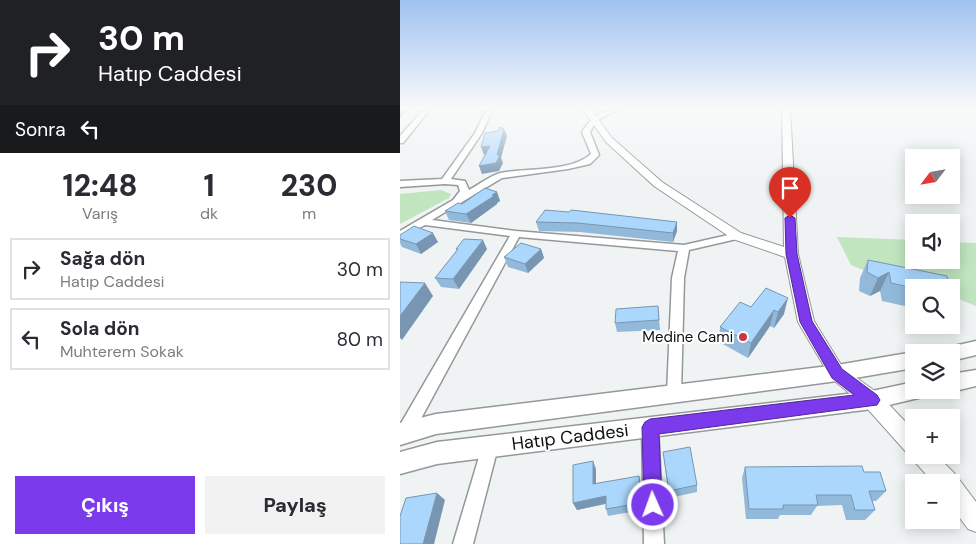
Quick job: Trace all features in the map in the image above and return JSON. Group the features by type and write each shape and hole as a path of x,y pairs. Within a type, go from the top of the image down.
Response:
{"main road":[{"path":"960,351 976,348"},
{"name":"Hatıp Caddesi","path":"402,433 436,424 837,373 905,362"},
{"path":"960,381 976,378"},
{"name":"Hatıp Caddesi","path":"400,463 437,453 872,400 905,393"}],"street":[{"path":"445,181 478,133"},
{"path":"400,236 500,176 568,168 587,162 595,155 587,133"},
{"path":"604,133 658,184 737,236 791,254"},
{"path":"787,133 791,254 806,322 837,373 872,400 905,436"},
{"path":"400,184 445,181 462,183 465,191 453,205"},
{"path":"426,222 516,234 684,248 737,236"},
{"path":"402,433 516,234"},
{"path":"674,394 678,278 684,248"},
{"path":"650,427 654,544"},
{"path":"463,544 490,447"},
{"path":"930,464 940,474"},
{"path":"960,499 976,521"}],"green space":[{"path":"441,190 451,194 449,198 400,224 400,194"},
{"path":"837,237 905,240 905,269 960,269 960,242 976,243 976,306 960,299 960,279 907,279 863,270 851,265"}],"building":[{"path":"485,133 503,133 497,155 500,155 496,163 479,166 490,146 481,147"},
{"path":"485,188 497,192 492,195 494,196 466,214 445,211 458,203 462,204"},
{"path":"545,210 569,212 571,210 677,222 673,233 578,223 536,222"},
{"path":"414,226 433,233 416,244 400,239 400,235"},
{"path":"464,239 483,240 453,279 435,278 458,249 456,249"},
{"path":"521,243 541,249 525,264 504,257"},
{"path":"868,260 947,276 948,279 905,279 905,286 891,283 889,272 878,278 867,272"},
{"path":"400,282 425,283 400,316"},
{"path":"766,288 788,298 778,312 774,310 751,343 720,327 740,302 751,307"},
{"path":"658,306 659,320 615,323 616,309"},
{"path":"690,447 697,485 669,491 663,452"},
{"path":"593,461 593,484 639,476 640,503 606,509 606,496 573,503 573,465"},
{"path":"862,466 864,472 880,472 886,491 869,491 875,510 855,510 851,495 816,495 818,505 783,505 783,509 749,509 745,467"},
{"path":"437,493 423,544 400,544 400,516 406,498"}],"place":[{"name":"Medine Cami","path":"743,337"}],"route":[{"path":"653,505 650,427 872,400 837,373 806,322 791,254 790,218"}]}
